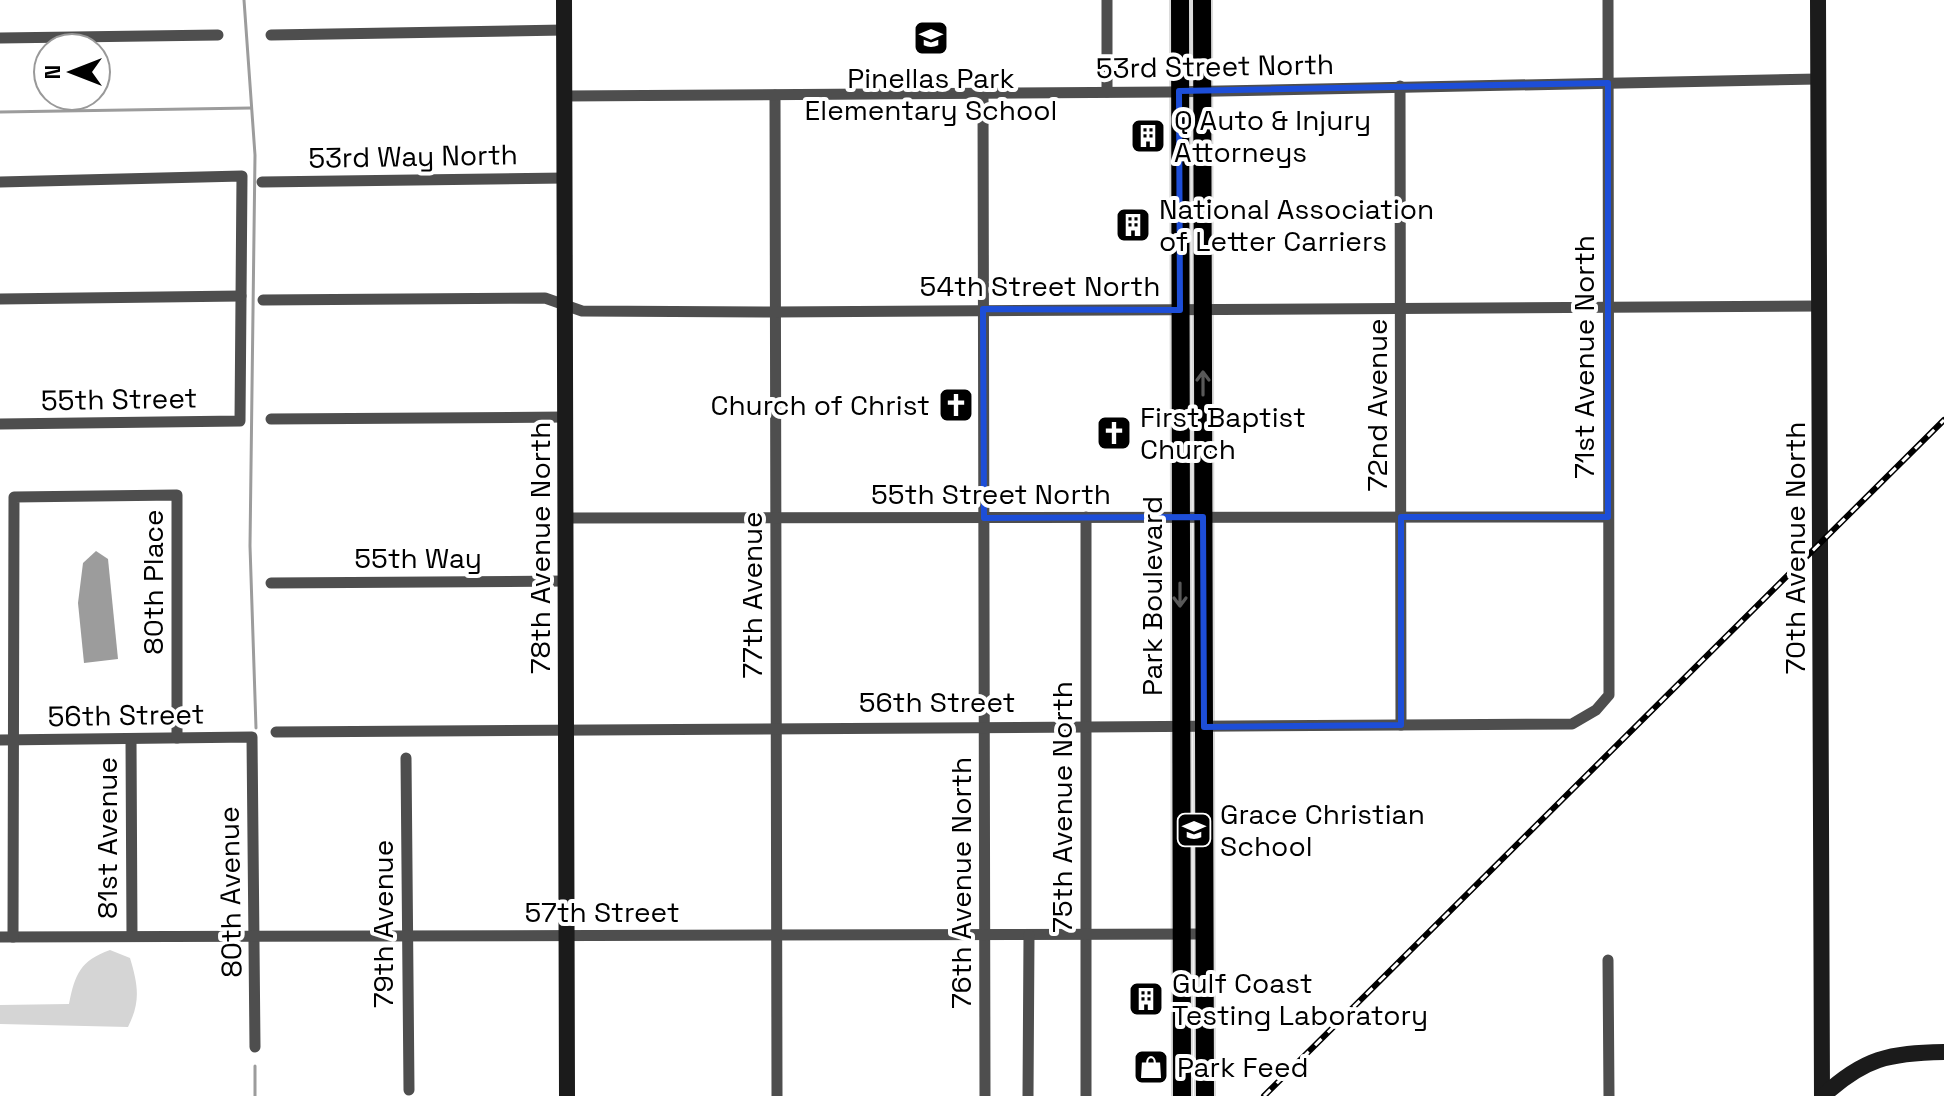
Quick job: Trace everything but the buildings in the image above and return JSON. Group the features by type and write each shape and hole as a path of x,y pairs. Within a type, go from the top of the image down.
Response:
{"main road":[{"name":"Park Boulevard","path":"1180,0 1182,1096"},
{"name":"Park Boulevard","path":"1202,0 1205,1096"}],"street":[{"name":"78th Avenue North","path":"564,0 567,1096"},
{"path":"1107,0 1107,92"},
{"name":"71st Avenue North","path":"1596,710 1609,695 1608,0"},
{"name":"70th Avenue North","path":"1818,0 1823,1096"},
{"path":"271,35 564,30"},
{"path":"0,38 218,35"},
{"name":"53rd Street North","path":"565,96 1203,91 1818,79"},
{"name":"72nd Avenue","path":"1400,86 1401,725"},
{"name":"76th Avenue North","path":"983,93 985,1096"},
{"name":"77th Avenue","path":"775,95 777,1096"},
{"path":"0,182 242,176 241,296 0,299"},
{"name":"53rd Way North","path":"262,182 565,178"},
{"name":"55th Street","path":"0,424 240,421 241,296"},
{"name":"54th Street North","path":"263,300 545,298 582,311 775,312 983,309 1180,311 1400,306 1820,306"},
{"path":"271,419 566,417"},
{"name":"80th Place","path":"6,740 14,497 106,495 177,495 177,738"},
{"name":"75th Avenue North","path":"1086,517 1086,1096"},
{"name":"55th Street North","path":"566,518 1608,517"},
{"name":"55th Way","path":"271,583 566,581"},
{"name":"56th Street","path":"276,732 776,726 1572,724 1596,710"},
{"name":"56th Street","path":"6,740 252,737"},
{"name":"80th Avenue","path":"252,737 255,1047"},
{"name":"81st Avenue","path":"131,739 132,936"},
{"path":"6,740 13,937"},
{"name":"79th Avenue","path":"406,758 409,1090"},
{"name":"57th Street","path":"0,937 1205,934"},
{"path":"1028,1096 1029,935"},
{"path":"1608,960 1609,1096"},
{"path":"1823,1096 1866,1062 1916,1052 1944,1052"}],"highlighted area":[{"path":"1608,83 1608,517 1401,517 1401,725 1204,727 1203,517 984,518 983,309 1180,310 1179,91"}],"shaded area":[{"path":"96,551 108,559 118,659 84,663 78,603 83,563"},
{"path":"110,950 130,958 135,977 136,1001 128,1027 0,1024 0,1005 69,1004 80,970 92,959"}],"waterway":[{"path":"244,0 255,155 250,546 256,728"},
{"path":"0,112 251,108"},
{"path":"255,1066 255,1096"}],"railway":[{"path":"1264,1096 1944,420"}],"place":[{"name":"Pinellas Park Elementary School","path":"931,38"},
{"name":"Q Auto & Injury Attorneys","path":"1148,136"},
{"name":"National Association of Letter Carriers","path":"1133,225"},
{"name":"Church of Christ","path":"956,405"},
{"name":"First Baptist Church","path":"1114,433"},
{"name":"Grace Christian School","path":"1194,830"},
{"name":"Gulf Coast Testing Laboratory","path":"1146,999"},
{"name":"Park Feed","path":"1151,1067"}]}
